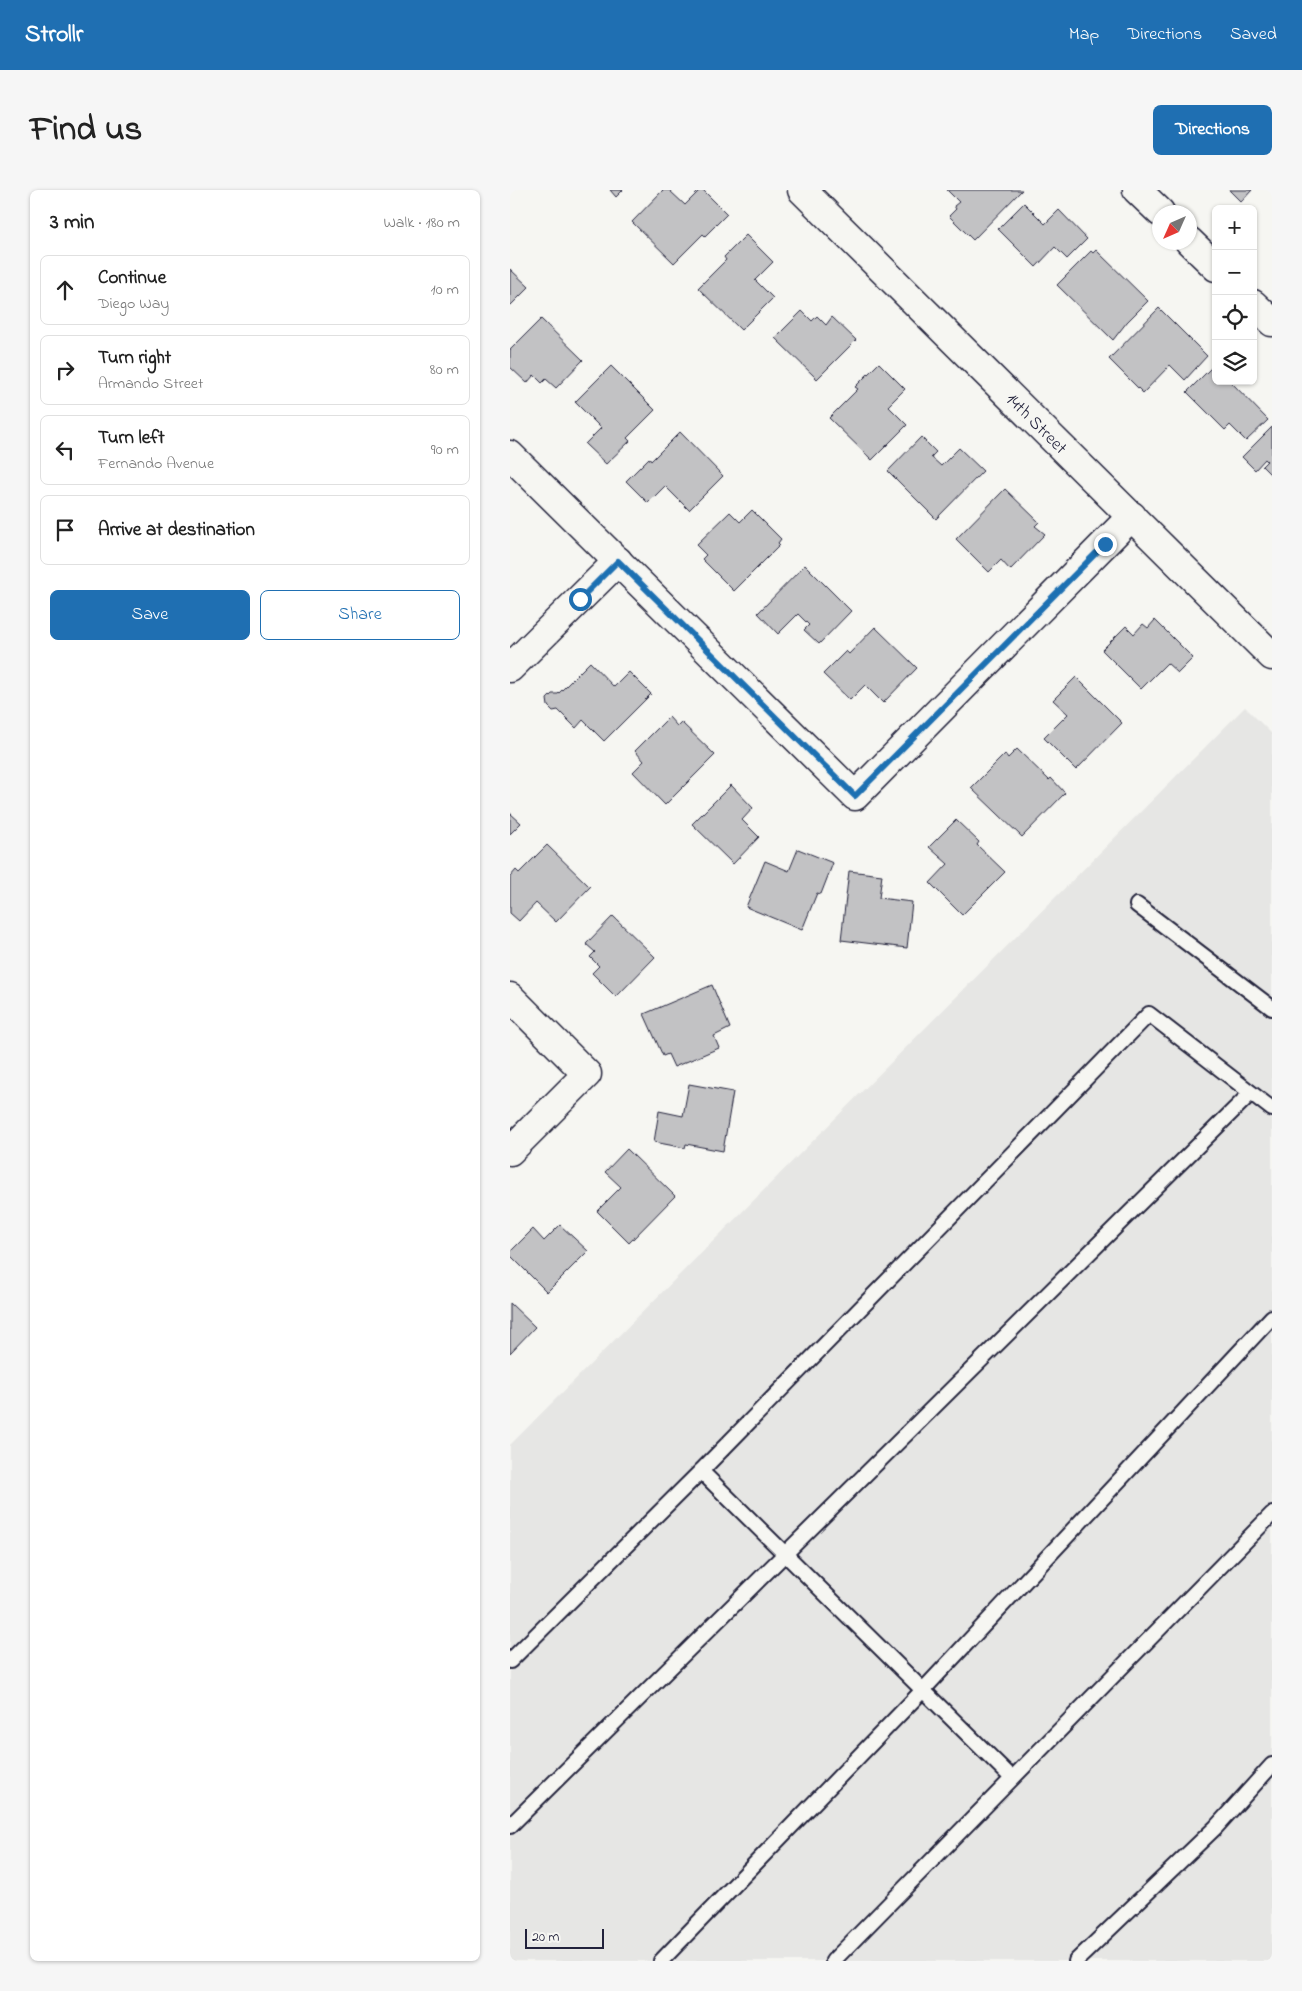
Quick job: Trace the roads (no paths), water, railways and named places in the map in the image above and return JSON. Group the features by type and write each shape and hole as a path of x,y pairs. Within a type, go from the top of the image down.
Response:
{"street":[{"name":"14th Street","path":"802,190 1272,656"},
{"path":"1137,190 1153,205"},
{"path":"1197,248 1212,263"},
{"path":"1257,308 1272,322"},
{"path":"510,455 855,796 1132,516"},
{"path":"510,668 618,561"},
{"path":"510,997 587,1074 510,1151"}],"lane":[{"path":"1137,905 1272,1008"},
{"path":"510,1662 701,1471 1149,1014 1272,1110"},
{"path":"510,1826 784,1553 1251,1094"},
{"path":"661,1961 923,1690 1272,1317"},
{"path":"701,1471 1012,1778"},
{"path":"833,1961 1272,1514"},
{"path":"1076,1961 1216,1827 1272,1765"}]}
